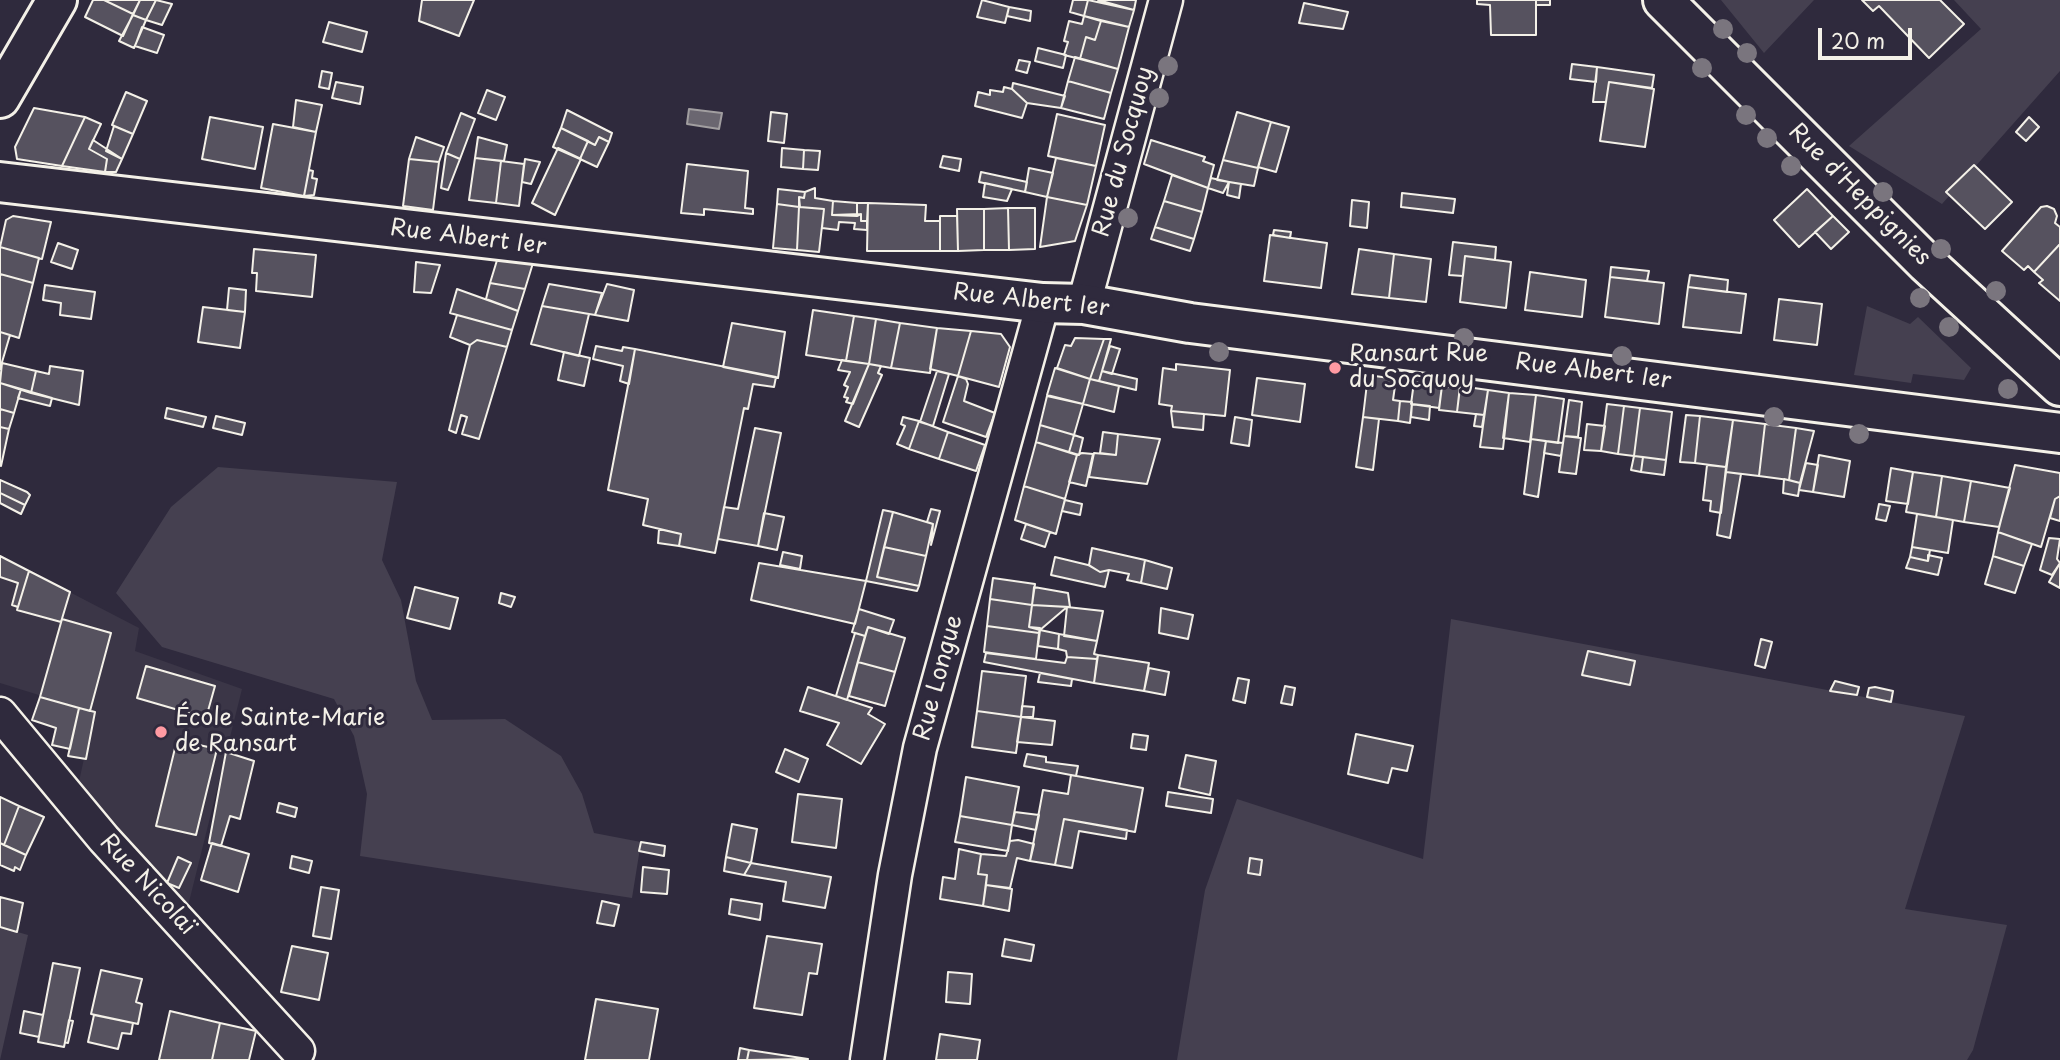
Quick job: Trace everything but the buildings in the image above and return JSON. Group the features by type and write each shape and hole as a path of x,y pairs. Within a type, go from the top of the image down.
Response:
{"street":[{"path":"0,99 57,0"},
{"name":"Rue du Socquoy","path":"1084,304 1166,0"},
{"name":"Rue d'Heppignies","path":"1663,0 1926,262 2060,386"},
{"name":"Rue Albert Ier","path":"0,182 1043,303 1084,304 1190,323 2060,433"},
{"name":"Rue Longue","path":"867,1060 895,874 920,748 1043,303"},
{"name":"Rue Nicolaï","path":"0,714 104,839 299,1051"}],"shaded area":[{"path":"1721,0 1814,0 1764,53"},
{"path":"1954,0 2060,0 2060,71 1942,204 1849,146 1981,29"},
{"path":"689,109 722,113 719,129 687,124"},
{"path":"1867,306 1910,324 1918,317 1971,368 1964,380 1913,374 1911,383 1854,375"},
{"path":"218,467 397,482 382,560 401,600 416,681 432,720 505,719 561,756 582,794 594,833 641,842 632,898 360,856 367,794 354,736 334,699 162,647 116,593 171,507"},
{"name":"École Sainte-Marie de Ransart","path":"0,556 139,628 135,651 242,689 187,910 77,791 94,712 0,683"},
{"path":"1451,619 1965,716 1905,909 2007,925 1973,1050 1967,1060 1177,1060 1205,890 1237,799 1423,859"},
{"path":"0,927 28,935 0,1060"}],"place":[{"name":"Ransart Rue du Socquoy","path":"1335,368"},
{"name":"École Sainte-Marie de Ransart","path":"161,732"}]}
